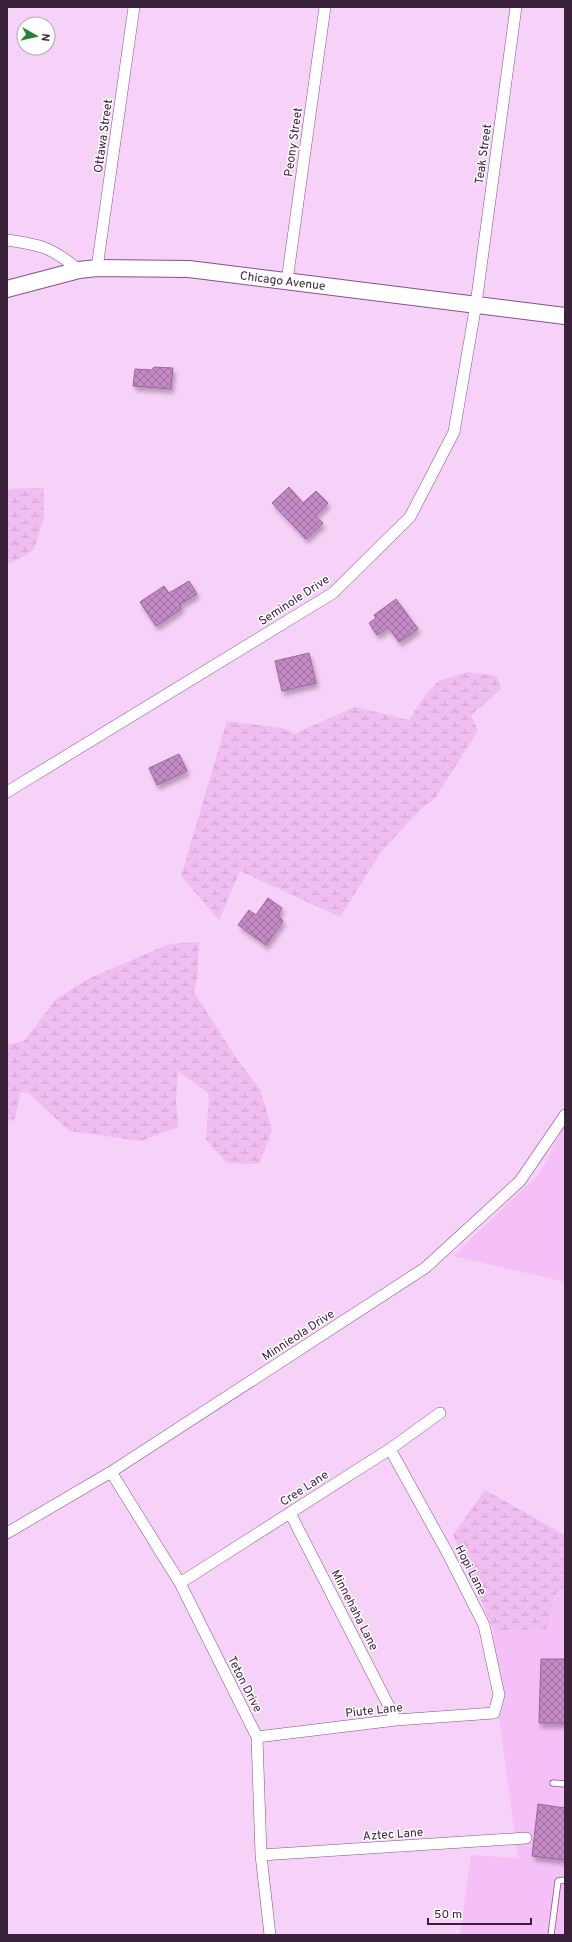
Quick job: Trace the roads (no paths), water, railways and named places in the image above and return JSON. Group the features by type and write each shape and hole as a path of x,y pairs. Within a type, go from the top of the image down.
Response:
{"street":[{"name":"Ottawa Street","path":"97,268 134,7"},
{"name":"Peony Street","path":"287,281 325,7"},
{"name":"Teak Street","path":"476,304 516,7"},
{"path":"7,240 37,244 59,253 79,270"},
{"name":"Chicago Avenue","path":"7,289 79,270 97,268 189,269 565,316"},
{"name":"Seminole Drive","path":"7,792 333,593 410,517 454,432 476,304"},
{"name":"Minnieola Drive","path":"7,1533 111,1472 425,1268 520,1180 565,1115"},
{"name":"Cree Lane","path":"180,1582 390,1449 440,1413"},
{"name":"Hopi Lane","path":"390,1449 447,1552 484,1625 499,1695 494,1714"},
{"name":"Teton Drive","path":"111,1472 180,1582 257,1737 261,1855 270,1935"},
{"name":"Minnehaha Lane","path":"290,1513 396,1720"},
{"name":"Piute Lane","path":"257,1737 396,1720 494,1714"},
{"name":"Aztec Lane","path":"261,1855 526,1838"}],"lane":[{"path":"553,1783 565,1784"},
{"path":"551,1935 558,1881 565,1880"}]}
